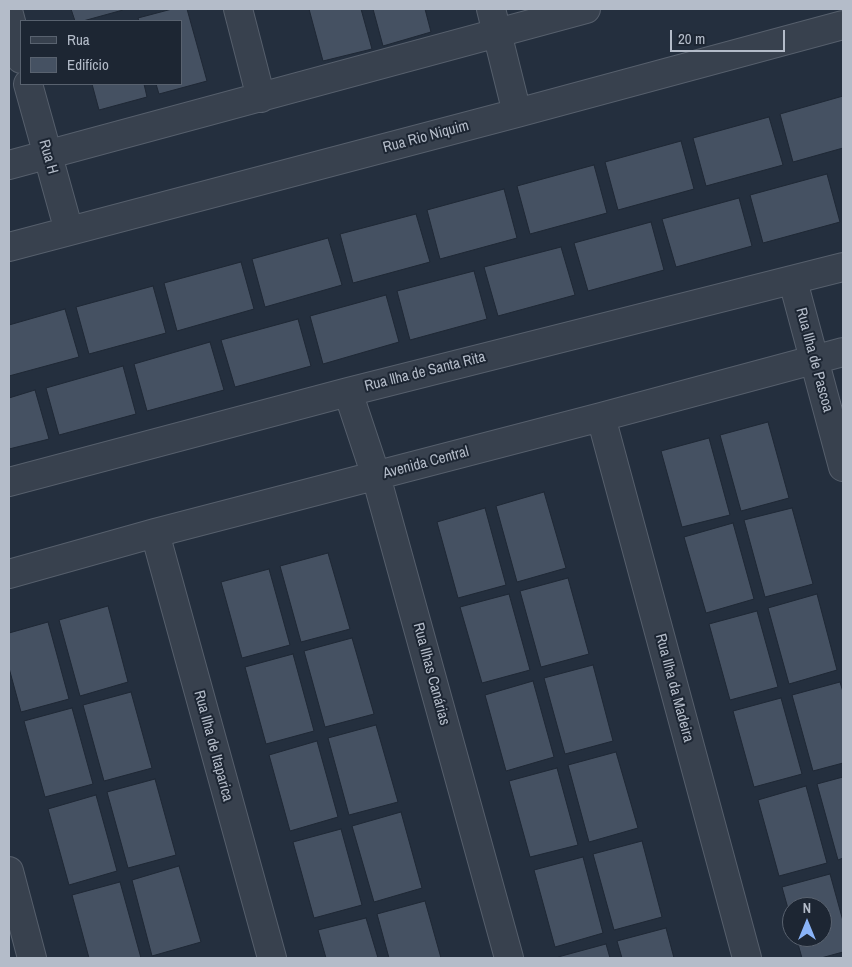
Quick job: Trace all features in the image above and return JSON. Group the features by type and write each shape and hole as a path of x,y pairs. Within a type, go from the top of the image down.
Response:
{"street":[{"path":"238,9 261,98"},
{"path":"9,166 261,98 495,21 586,9"},
{"path":"9,14 20,55"},
{"path":"495,21 517,113"},
{"name":"Rua Rio Niquim","path":"9,247 843,25"},
{"name":"Rua H","path":"28,85 69,231"},
{"name":"Rua llha de Santa Rita","path":"9,482 348,392 843,267"},
{"name":"Rua Ilha de Pascoa","path":"793,281 843,467"},
{"name":"Avenida Central","path":"9,574 155,533 843,352"},
{"name":"Rua Ilhas Canárias","path":"348,392 376,476 509,958"},
{"name":"Rua Ilha da Madeira","path":"601,417 747,958"},
{"name":"Rua Ilha de Itaparica","path":"155,533 272,958"},
{"path":"9,871 32,958"}],"building":[{"path":"71,9 123,9 87,20 75,20"},
{"path":"172,9 187,9 207,81 159,94 156,85 182,85 182,20 139,20 138,18"},
{"path":"309,9 361,9 372,49 323,61"},
{"path":"373,9 425,9 431,32 383,46"},
{"path":"92,85 144,85 147,97 99,110"},
{"path":"843,96 843,148 793,162 780,114"},
{"path":"769,117 783,165 706,186 693,138"},
{"path":"681,141 694,189 618,210 605,162"},
{"path":"594,165 607,213 530,234 517,186"},
{"path":"827,174 840,222 763,243 750,195"},
{"path":"504,189 517,238 440,259 427,210"},
{"path":"739,198 752,246 676,267 662,219"},
{"path":"416,214 430,262 353,283 340,234"},
{"path":"651,222 664,270 588,291 574,243"},
{"path":"328,238 342,285 265,307 252,259"},
{"path":"561,247 575,295 498,316 484,267"},
{"path":"241,262 254,309 177,331 164,283"},
{"path":"474,271 487,319 410,340 397,291"},
{"path":"153,286 166,333 89,354 76,307"},
{"path":"386,295 399,342 323,364 310,316"},
{"path":"65,309 79,357 9,376 9,325"},
{"path":"298,319 311,366 235,387 221,340"},
{"path":"210,342 224,390 147,411 134,364"},
{"path":"123,366 136,414 59,435 46,388"},
{"path":"35,390 49,439 9,449 9,398"},
{"path":"768,422 789,498 741,511 720,435"},
{"path":"709,438 730,515 682,527 661,451"},
{"path":"544,492 566,568 517,582 496,506"},
{"path":"485,508 506,585 458,598 437,522"},
{"path":"792,508 813,584 765,597 744,520"},
{"path":"733,523 754,599 706,613 684,537"},
{"path":"328,553 350,629 301,642 280,566"},
{"path":"269,569 290,645 242,658 221,582"},
{"path":"568,578 589,654 541,667 520,591"},
{"path":"509,594 530,670 482,683 460,607"},
{"path":"817,594 837,670 789,684 768,608"},
{"path":"108,606 128,682 80,696 59,620"},
{"path":"757,611 778,687 730,700 709,624"},
{"path":"48,622 69,699 21,712 9,668 9,633"},
{"path":"352,638 374,714 325,727 304,651"},
{"path":"293,654 314,731 266,744 245,667"},
{"path":"593,665 613,741 565,754 544,678"},
{"path":"533,681 554,757 506,771 485,695"},
{"path":"840,682 843,692 843,763 813,771 792,695"},
{"path":"131,692 152,768 104,781 83,705"},
{"path":"781,698 802,774 754,787 733,711"},
{"path":"72,708 93,784 45,797 24,721"},
{"path":"376,725 398,802 349,815 328,738"},
{"path":"317,741 338,817 290,831 269,755"},
{"path":"616,752 638,828 589,842 568,765"},
{"path":"557,768 578,845 530,857 509,781"},
{"path":"843,777 843,858 838,860 817,784"},
{"path":"155,779 176,855 128,868 107,792"},
{"path":"806,786 827,863 779,876 758,800"},
{"path":"96,795 117,871 69,885 48,809"},
{"path":"401,812 422,888 374,902 352,826"},
{"path":"341,829 362,905 314,918 293,842"},
{"path":"642,841 662,917 614,930 593,854"},
{"path":"583,857 603,933 555,947 534,870"},
{"path":"179,866 201,942 152,956 132,880"},
{"path":"830,874 843,921 843,952 821,958 802,958 799,947 832,947 832,897 785,897 782,887"},
{"path":"120,882 141,958 89,958 72,895"},
{"path":"425,901 441,958 389,958 377,914"},
{"path":"366,918 378,958 326,958 318,930"},
{"path":"666,928 674,958 622,958 617,941"},
{"path":"606,944 610,958 558,958 558,957"}]}
